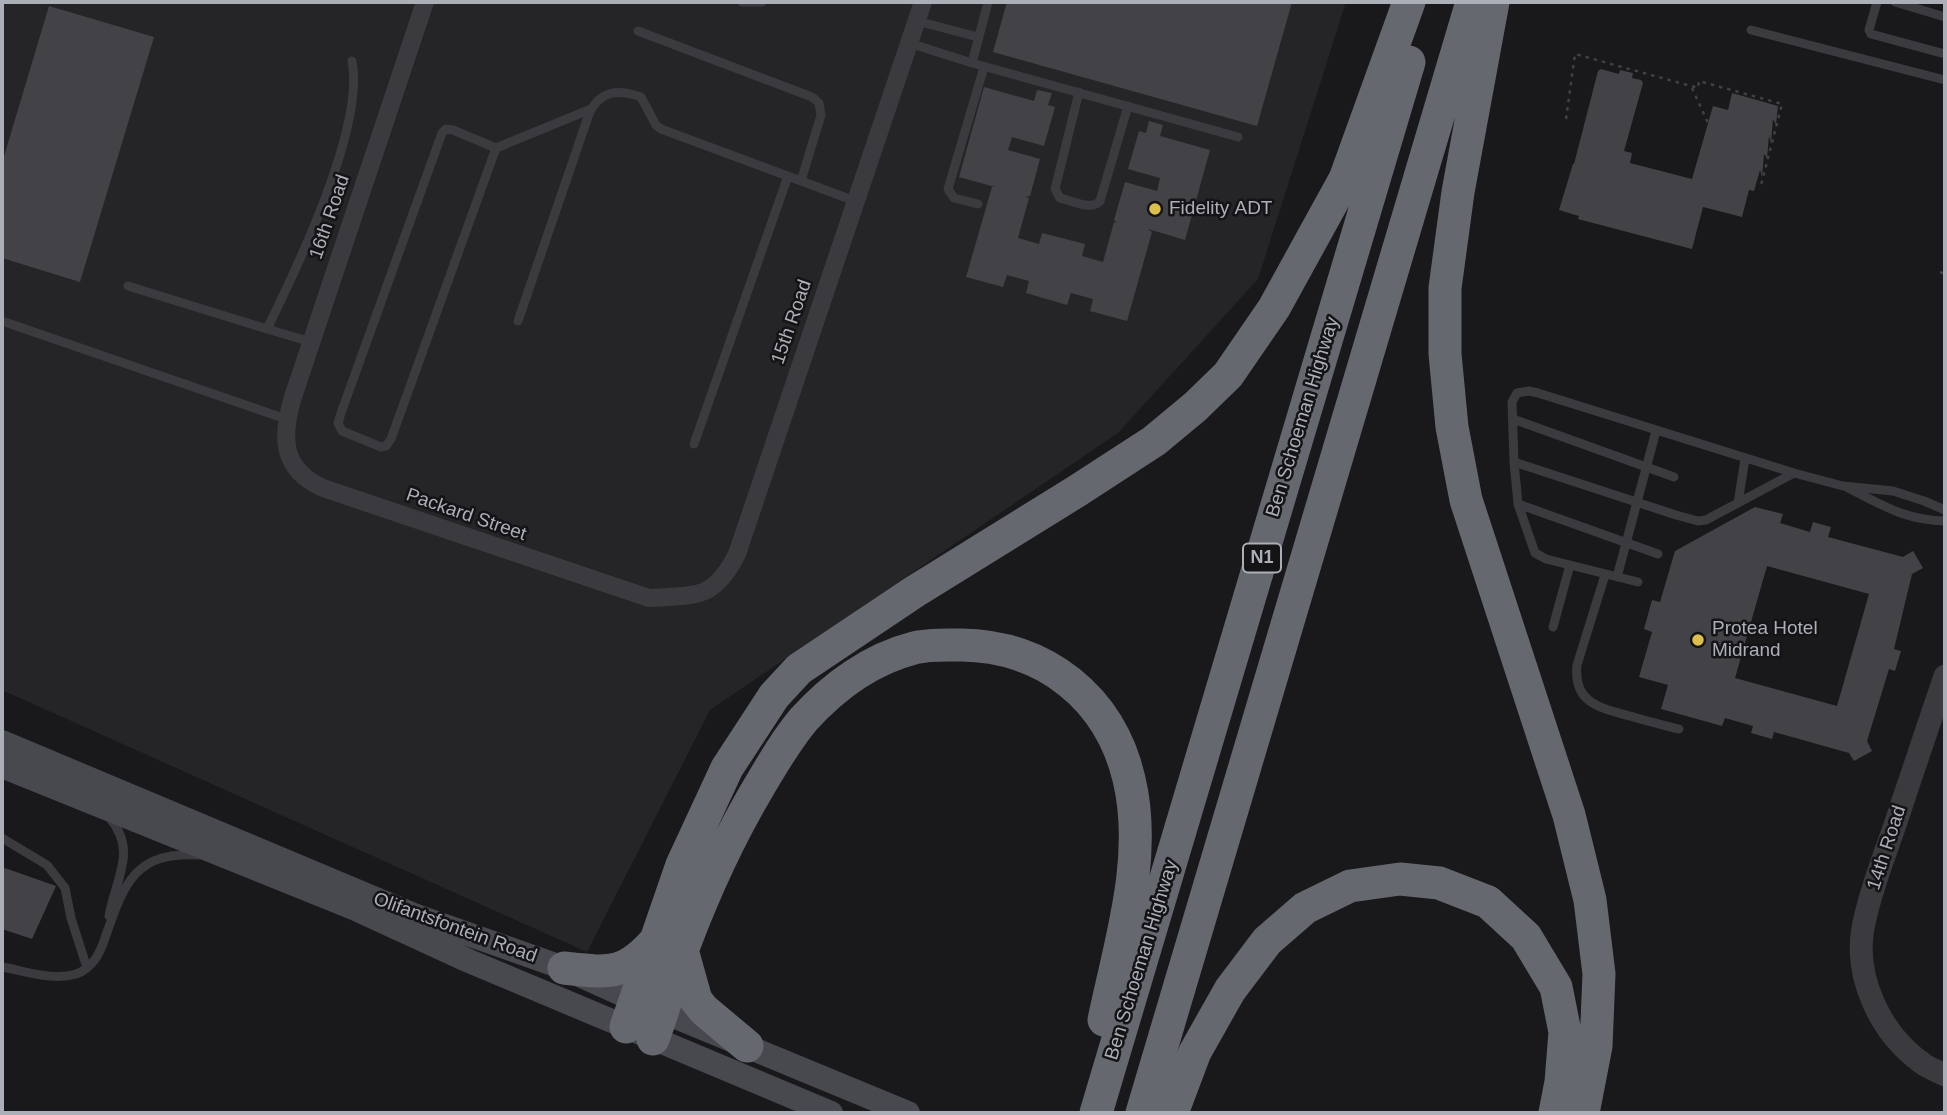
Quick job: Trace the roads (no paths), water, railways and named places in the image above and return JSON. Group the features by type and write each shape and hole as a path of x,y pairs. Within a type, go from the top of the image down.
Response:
{"highway":[{"path":"645,1020 669,944 682,865 727,768 774,696 799,669 914,592 1154,441 1228,375 1274,308 1345,179 1409,2"},
{"name":"Ben Schoeman Highway","path":"1096,1113 1427,2"},
{"name":"N1","path":"1142,1113 1472,2"},
{"path":"1493,2 1458,192 1445,288 1444,354 1451,427 1466,500 1570,815 1590,900 1599,974 1595,1046 1583,1113"},
{"path":"564,968 585,971 621,969 669,944 778,755 803,720 839,686 876,663 915,648 982,646 1014,652 1040,662 1063,676 1087,696 1105,721 1129,778 1134,806 1135,854 1129,896 1100,1039 1081,1113"},
{"path":"1172,1113 1195,1052 1230,990 1267,942 1305,908 1350,886 1400,879 1439,883 1488,902 1526,937 1556,987 1564,1032 1561,1082 1555,1113"},
{"path":"669,944 696,1000 747,1046"}],"main road":[{"name":"Olifantsfontein Road","path":"2,742 414,915 564,968 645,1020 831,1113"},
{"name":"Olifantsfontein Road","path":"2,766 358,910 469,961 645,1020 747,1046 908,1113"}],"street":[{"name":"16th Road","path":"286,448 286,419 425,2"},
{"name":"15th Road","path":"649,598 692,597 718,584 737,554 923,2"},
{"name":"Packard Street","path":"286,448 302,475 323,488 649,598"},
{"name":"14th Road","path":"1943,691 1873,889 1862,931 1863,969 1882,1022 1922,1063 1945,1075"}],"lane":[{"path":"742,2 762,2"},
{"path":"972,63 988,2"},
{"path":"1877,2 1869,30 1871,34 1945,54"},
{"path":"1895,2 1945,17"},
{"path":"917,21 978,37"},
{"path":"1751,30 1945,80"},
{"path":"638,31 812,97 819,103 821,115 801,181"},
{"path":"909,43 984,67 1238,137"},
{"path":"267,329 292,279 331,180 351,108 354,80 352,61"},
{"path":"978,204 954,198 948,189 984,67"},
{"path":"1079,92 1055,189 1060,198 1091,206 1100,201 1128,106"},
{"path":"518,321 591,109 604,95 621,93 638,96 661,129 855,201"},
{"path":"496,148 391,439 386,446 381,447 342,431 338,424 341,413 442,133 446,129 453,130 496,148 591,109"},
{"path":"694,444 788,176"},
{"path":"128,286 311,342"},
{"path":"2,321 286,419"},
{"path":"1637,582 1546,559 1535,553 1518,504 1513,419 1513,398 1517,393 1529,391 1745,459 1843,486 1893,491 1945,510"},
{"path":"1513,419 1674,477"},
{"path":"1617,577 1656,431"},
{"path":"1738,503 1745,459"},
{"path":"1514,462 1637,503 1702,521 1794,473"},
{"path":"1843,486 1901,515 1945,521"},
{"path":"1518,504 1658,554"},
{"path":"1553,627 1570,565"},
{"path":"1605,575 1585,646 1577,664 1576,674 1582,694 1601,709 1679,729"},
{"path":"99,806 118,828 124,842 123,861 112,898 105,938"},
{"path":"2,838 47,865 65,888 71,918 87,968"},
{"path":"2,967 57,977 79,973 87,968 101,951 124,891 134,874 143,866 164,856 226,857"}],"place":[{"name":"Fidelity ADT","path":"1155,209"},
{"name":"Protea Hotel Midrand","path":"1698,640"}]}
